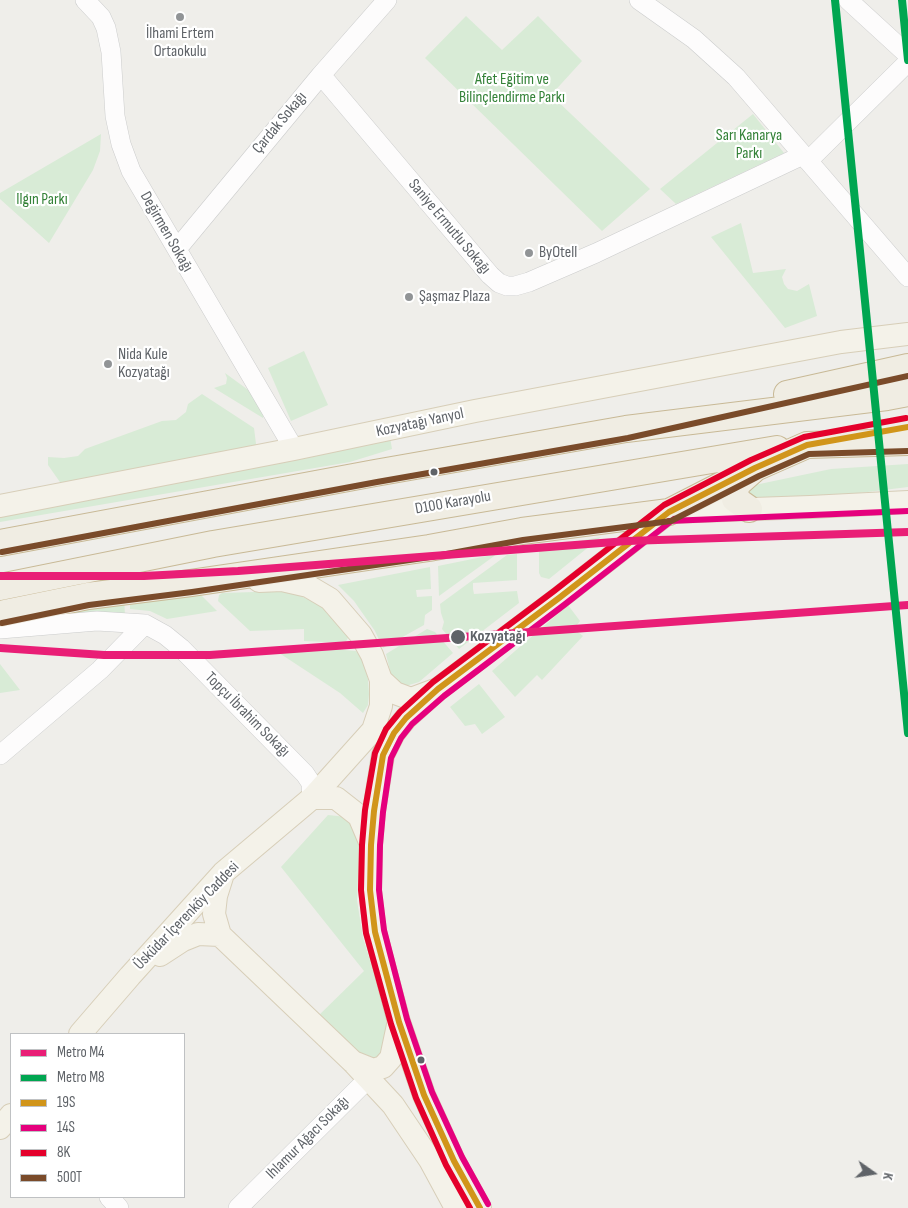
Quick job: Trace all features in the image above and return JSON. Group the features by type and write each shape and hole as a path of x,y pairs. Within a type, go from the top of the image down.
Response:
{"highway":[{"path":"0,543 375,473 626,429 908,367"},
{"path":"626,429 908,393"},
{"name":"D100 Karayolu","path":"0,587 213,544 807,445 908,426"},
{"path":"0,614 88,596 429,548 522,531 669,512 755,468 807,445 908,442"},
{"path":"749,509 734,499 736,485 755,468"}],"main road":[{"name":"Kozyatağı Yanyol","path":"0,506 294,449 475,411 841,342 907,324"},
{"path":"480,1208 454,1161 424,1095 399,1022 375,932 370,890 374,811 383,755 394,733 406,718 438,689 669,512 908,502"},
{"path":"191,583 282,580 308,586 330,599 361,635 372,655 381,680 395,693 412,699 438,689"},
{"name":"Üsküdar İçerenköy Caddesi","path":"81,1033 223,873 312,798 372,730 381,706 381,680"},
{"path":"312,798 336,798 359,816 371,845"},
{"path":"223,873 216,896 214,914 220,935 352,1062 373,1070 393,1105 430,1160 456,1208"},
{"name":"Üsküdar İçerenköy Caddesi","path":"130,976 183,940 198,934 220,935"},
{"path":"373,1073 383,1067 391,1058 399,1022"},
{"path":"0,1128 10,1116"}],"street":[{"name":"Değirmen Sokağı","path":"85,0 101,18 106,28 111,52 115,116 126,159 133,175 294,449"},
{"name":"Çardak Sokağı","path":"176,249 321,75 387,0"},
{"path":"639,0 680,28 746,88 908,277"},
{"path":"848,0 908,55"},
{"name":"Saniye Ermutlu Sokağı","path":"321,75 490,275 499,283 515,286 529,282 596,253 806,158 908,62"},
{"name":"Topçu İbrahim Sokağı","path":"0,629 97,621 145,624 166,635 305,774 311,783 312,798"},
{"path":"0,755 100,670 145,624"},
{"name":"Ihlamur Ağacı Sokağı","path":"238,1208 373,1073"},
{"path":"110,1198 119,1208"}],"green space":[{"name":"Afet Eğitim ve Bilinçlendirme Parkı","path":"466,16 502,50 538,16 582,61 551,95 650,189 602,231 425,58"},
{"name":"Sarı Kanarya Parkı","path":"753,114 784,153 676,204 660,189"},
{"name":"Ilgın Parkı","path":"101,134 100,151 93,170 49,243 0,199 0,193"},
{"path":"741,223 753,273 786,269 782,277 788,289 797,291 809,284 817,316 785,328 711,237"},
{"path":"304,351 328,405 291,421 268,368"},
{"path":"225,373 251,392 264,414 263,418 214,388 226,384 227,378"},
{"path":"202,394 254,428 256,444 254,449 62,485 48,465 48,457 64,458 78,456 85,449 162,421 176,420 186,412 188,404"},
{"path":"390,437 392,449 350,462 0,522 0,515"},
{"path":"908,464 908,487 843,495 750,500 750,486 831,469"},
{"path":"601,537 549,579 541,577 539,573 539,548"},
{"path":"497,554 439,596 438,566"},
{"path":"517,554 517,580 473,583 473,589 474,594 517,591 519,603 459,649 442,629 444,622 440,604 507,555"},
{"path":"430,567 431,589 416,590 417,597 432,596 432,610 425,615 424,625 383,648 375,631 354,601 338,585"},
{"path":"287,591 323,605 345,630 348,638 345,643 304,641 304,629 250,631 218,601 219,595 222,593"},
{"path":"201,595 217,611 167,619 150,611 130,609 130,600"},
{"path":"124,597 125,615 5,620"},
{"path":"568,605 580,621 574,629 583,636 542,680 537,675 515,697 492,671"},
{"path":"427,629 435,632 453,653 419,682 406,686 399,684 391,675 386,654"},
{"path":"296,646 356,651 363,661 368,679 368,705 363,713 340,693 270,647"},
{"path":"0,664 20,690 0,693"},
{"path":"479,684 505,717 482,734 475,724 465,726 450,707"},
{"path":"328,815 347,817 355,828 359,846 357,900 363,938 387,1015 384,1050 378,1060 366,1059 315,1019 364,971 281,867"}],"metro line":[{"name":"M8","path":"835,0 908,733"},
{"name":"M8","path":"902,0 908,60"},
{"name":"M4","path":"0,576 144,576 238,571 627,541 908,532"},
{"name":"M4","path":"0,648 104,655 210,655 908,605"}],"transit line":[{"name":"500T","path":"2,552 377,482 628,438 908,376"},
{"name":"8K","path":"470,1208 446,1165 416,1098 391,1024 366,933 361,890 365,810 375,753 386,729 400,712 433,682 664,505 751,460 804,437 906,418"},
{"name":"19S","path":"480,1208 454,1161 424,1095 399,1022 375,932 370,890 374,811 383,755 394,733 406,718 438,689 669,512 755,468 807,445 908,427"},
{"name":"500T","path":"2,623 89,605 430,557 523,540 671,521 759,476 809,454 908,451"},
{"name":"14S","path":"669,521 908,511"},
{"name":"14S","path":"488,1204 462,1157 432,1092 407,1019 384,930 379,890 380,845 391,758 401,738 412,724 444,696 674,519"}],"place":[{"name":"İlhami Ertem Ortaokulu","path":"180,17"},
{"name":"ByOtell","path":"529,253"},
{"name":"Şaşmaz Plaza","path":"409,297"},
{"name":"Nida Kule Kozyatağı","path":"108,364"},
{"name":"Kozyatağı","path":"458,637"}]}
